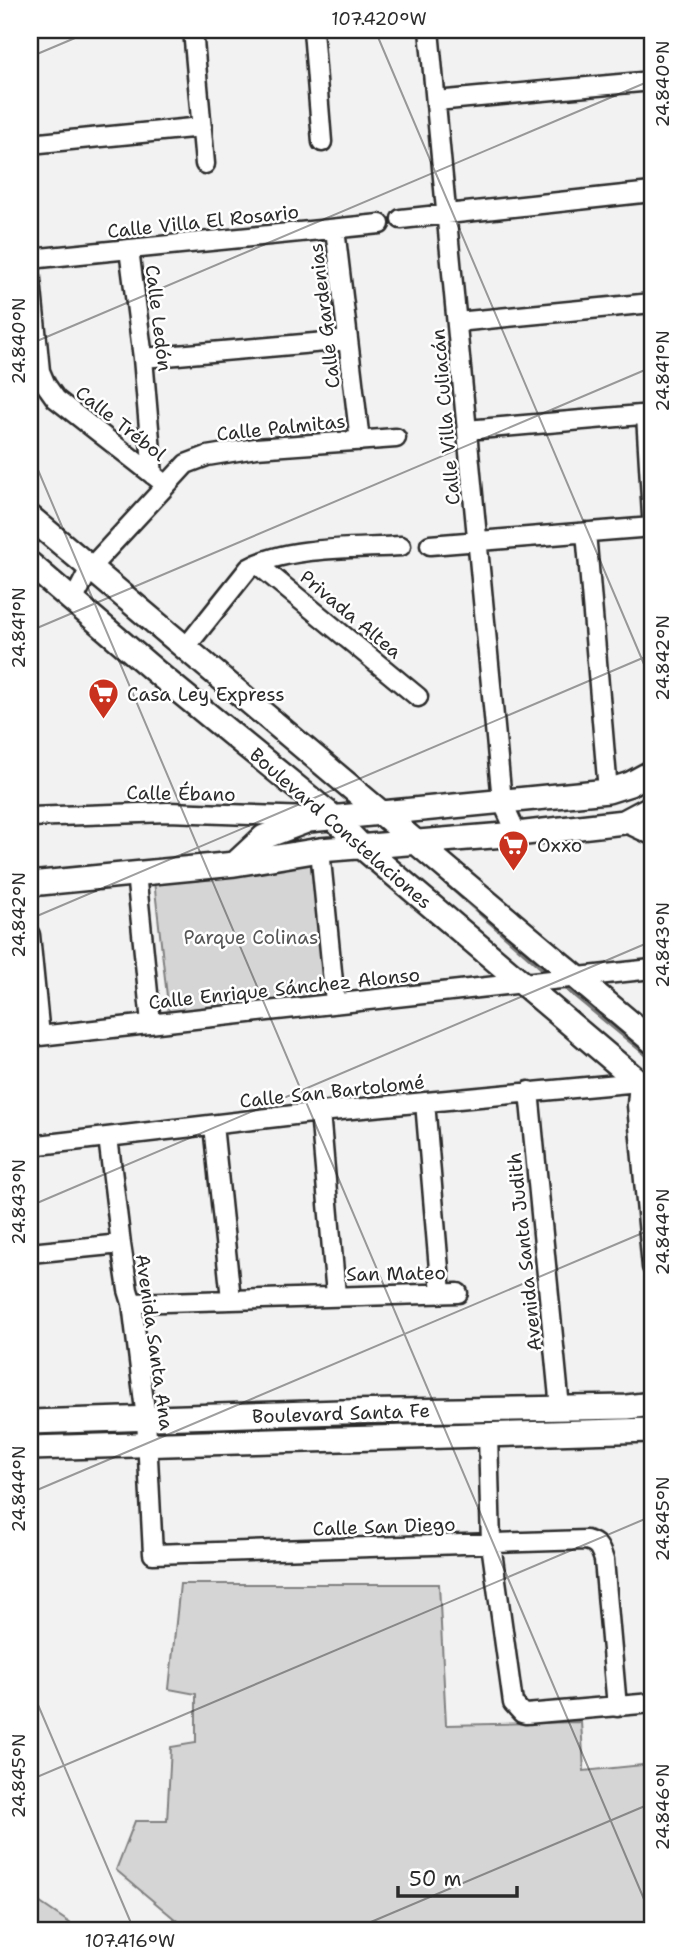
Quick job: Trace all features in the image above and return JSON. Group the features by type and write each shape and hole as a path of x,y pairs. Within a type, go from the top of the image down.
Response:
{"street":[{"path":"193,30 205,164"},
{"path":"313,30 322,142"},
{"name":"Calle Villa Culiacán","path":"429,30 502,801 517,834"},
{"path":"436,101 652,81"},
{"path":"30,142 202,127"},
{"path":"401,219 652,192"},
{"name":"Calle Villa El Rosario","path":"30,259 380,224"},
{"name":"Calle Gardenias","path":"335,229 360,441"},
{"name":"Calle Ledón","path":"129,249 160,480"},
{"name":"Calle Trébol","path":"30,270 40,370 46,385 56,399 160,480"},
{"path":"457,322 652,303"},
{"path":"143,358 348,340"},
{"path":"467,430 649,415 652,516"},
{"name":"Calle Palmitas","path":"75,596 90,571 160,480 186,464 208,456 256,449 397,438"},
{"name":"Boulevard Constelaciones","path":"30,517 90,571 186,647 379,813 419,843 570,979 652,1041"},
{"path":"430,545 652,527"},
{"path":"586,532 608,791"},
{"path":"186,647 249,568 257,564 273,557 293,554 401,546"},
{"name":"Boulevard Constelaciones","path":"30,564 75,596 162,677 333,817 362,847 533,983 645,1088"},
{"name":"Privada Altea","path":"257,564 418,697"},
{"path":"235,864 264,837 309,820 608,791 630,784 652,772"},
{"path":"30,884 235,864 320,850 517,834 624,821 652,807"},
{"name":"Calle Ébano","path":"30,817 168,812 333,817"},
{"path":"624,821 652,835"},
{"path":"320,850 335,1002"},
{"path":"136,873 151,1023"},
{"path":"30,936 35,1036"},
{"path":"570,979 652,969"},
{"name":"Calle Enrique Sánchez Alonso","path":"35,1036 570,979"},
{"path":"645,1088 637,1105 652,1267"},
{"name":"Calle San Bartolomé","path":"30,1146 529,1091 645,1088"},
{"name":"Avenida Santa Judith","path":"529,1091 560,1408"},
{"name":"San Mateo","path":"132,1303 449,1293 425,1102"},
{"path":"320,1112 336,1295"},
{"path":"213,1125 231,1299"},
{"name":"Avenida Santa Ana","path":"108,1137 146,1419 153,1554"},
{"path":"30,1253 121,1244"},
{"name":"Boulevard Santa Fe","path":"30,1422 626,1407 652,1404"},
{"name":"Boulevard Santa Fe","path":"30,1448 652,1430"},
{"path":"488,1436 491,1544 510,1695 517,1708 527,1714 652,1703"},
{"name":"Calle San Diego","path":"153,1554 586,1540 598,1545 604,1560 617,1707"}],"green space":[{"name":"Parque Colinas","path":"318,863 334,994 169,1014 154,881"},
{"path":"180,1584 439,1584 446,1725 581,1722 584,1771 652,1764 652,1930 188,1930 116,1870 135,1821 167,1821 171,1747 196,1743 196,1694 169,1689"},
{"path":"30,1896 80,1930 30,1930"}],"waterway":[{"path":"412,853 549,974"},
{"path":"561,984 652,1059"}],"place":[{"name":"Casa Ley Express","path":"104,721"},
{"name":"Oxxo","path":"514,872"}]}
